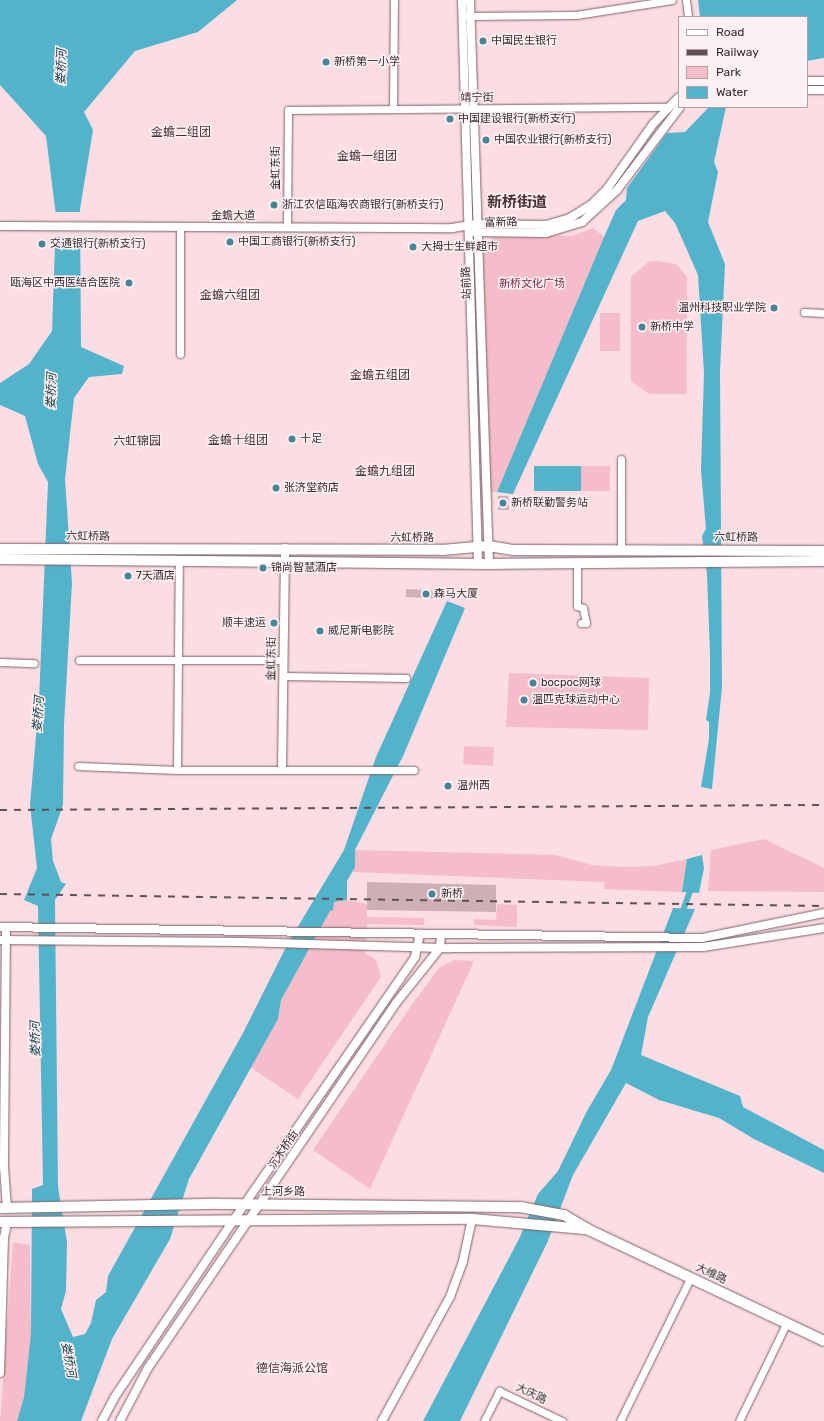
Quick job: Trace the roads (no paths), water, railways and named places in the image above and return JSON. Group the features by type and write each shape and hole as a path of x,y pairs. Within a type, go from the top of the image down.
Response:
{"main road":[{"name":"六虹桥路","path":"90,554 285,548 442,550 478,546 513,550 824,551"},
{"name":"六虹桥路","path":"0,549 24,553 90,554 179,559 489,564 824,561"},
{"name":"六虹桥路","path":"0,559 24,553"},
{"name":"上河乡路","path":"3,1208 73,1208 137,1204 520,1207 564,1215"},
{"name":"大维路","path":"564,1215 587,1229 787,1322 824,1341"},
{"path":"4,1222 472,1219"},
{"name":"大维路","path":"472,1219 587,1229"}],"street":[{"path":"393,109 394,0"},
{"name":"站前路","path":"462,0 466,16 468,109 466,228 478,563"},
{"name":"站前路","path":"466,16 470,0"},
{"path":"466,16 576,15 672,0"},
{"path":"686,0 688,16"},
{"path":"808,81 824,81"},
{"path":"808,90 824,90"},
{"name":"富新路","path":"466,228 476,224 546,225 570,218 591,206 607,189 666,107 678,98"},
{"name":"靖宁街","path":"288,110 666,107"},
{"name":"富新路","path":"466,228 476,234 546,233 582,222 617,190 679,108"},
{"name":"站前路","path":"468,109 476,224 489,564"},
{"name":"金虹东街","path":"287,227 288,110"},
{"name":"金蟾大道","path":"0,226 466,228"},
{"path":"180,226 180,354"},
{"path":"804,312 824,312"},
{"path":"621,459 621,551"},
{"name":"金虹东街","path":"282,770 285,548"},
{"path":"177,770 179,559"},
{"path":"577,564 576,606 583,608 586,623 581,623"},
{"path":"79,660 283,660"},
{"path":"0,662 34,663"},
{"path":"283,676 406,678"},
{"path":"78,766 177,770 414,770"},
{"path":"3,1208 3,927 702,938 824,913"},
{"path":"3,941 226,941 440,948 703,947 824,928"},
{"name":"沉木桥街","path":"102,1421 114,1398 419,947 420,934"},
{"path":"440,948 441,935"},
{"name":"沉木桥街","path":"120,1421 148,1368 251,1220 260,1204 396,1003 440,948"},
{"path":"382,1421 450,1297 463,1261 472,1219"},
{"path":"0,1373 4,1222"},
{"path":"620,1421 691,1278"},
{"path":"739,1421 787,1322"},
{"name":"大庆路","path":"484,1421 499,1391 562,1421"}],"water":[{"name":"娄桥河","path":"0,0 237,0 198,32 135,51 84,112 93,130 80,209 81,347 124,366 122,374 89,377 74,398 65,479 72,583 64,725 63,805 51,839 53,861 61,882 66,884 55,900 58,1187 67,1242 66,1291 61,1309 73,1337 85,1334 91,1323 96,1300 106,1292 108,1276 243,1033 288,943 344,850 376,757 447,601 465,608 404,754 355,850 355,867 347,881 347,900 334,902 333,910 330,911 281,1000 278,1019 189,1179 170,1239 112,1339 81,1421 17,1421 24,1397 31,1333 32,1189 43,1185 38,906 24,900 37,868 30,805 39,701 48,482 38,464 25,416 0,405 0,383 29,364 52,331 56,216 46,136 0,85"},
{"path":"698,0 824,0 824,58 808,61 808,16 700,16"},
{"path":"708,108 726,108 714,162 718,172 708,222 725,264 720,371 722,687 712,789 701,787 709,739 709,722 706,720 710,692 710,654 707,574 702,536 706,529 701,470 704,373 698,275 675,223 665,211 638,221 513,494 497,492 604,237 616,210 626,200 627,188 667,133 685,132"},
{"path":"534,466 581,466 581,491 534,491"},
{"path":"702,855 704,868 699,893 682,892 687,859"},
{"path":"673,908 695,909 648,1017 641,1055 740,1096 743,1107 824,1150 824,1173 754,1139 719,1118 659,1100 626,1083 573,1175 547,1243 460,1421 423,1421 519,1239 538,1194 558,1171 587,1111 611,1070"}],"waterway":[{"path":"681,916 692,885"}],"railway":[{"path":"0,810 824,805"},
{"path":"0,894 824,906"}],"place":[{"name":"中国民生银行","path":"483,41"},
{"name":"新桥第一小学","path":"326,62"},
{"name":"中国建设银行(新桥支行)","path":"450,119"},
{"name":"中国农业银行(新桥支行)","path":"486,140"},
{"name":"浙江农信瓯海农商银行(新桥支行)","path":"274,205"},
{"name":"中国工商银行(新桥支行)","path":"230,242"},
{"name":"交通银行(新桥支行)","path":"42,244"},
{"name":"大拇士生鲜超市","path":"413,247"},
{"name":"瓯海区中西医结合医院","path":"129,283"},
{"name":"温州科技职业学院","path":"774,308"},
{"name":"新桥中学","path":"642,327"},
{"name":"十足","path":"292,439"},
{"name":"张济堂药店","path":"276,488"},
{"name":"新桥联勤警务站","path":"503,503"},
{"name":"锦尚智慧酒店","path":"263,568"},
{"name":"7天酒店","path":"128,576"},
{"name":"森马大厦","path":"426,594"},
{"name":"顺丰速运","path":"274,623"},
{"name":"威尼斯电影院","path":"320,631"},
{"name":"bocpoc网球","path":"533,683"},
{"name":"温匹克球运动中心","path":"524,700"},
{"name":"温州西","path":"448,786"},
{"name":"新桥","path":"432,894"}],"district":[{"name":"金蟾二组团","path":"181,133"},
{"name":"金蟾一组团","path":"367,157"},
{"name":"新桥街道","path":"517,203"},
{"name":"金蟾六组团","path":"230,296"},
{"name":"金蟾五组团","path":"380,376"},
{"name":"金蟾十组团","path":"238,441"},
{"name":"六虹锦园","path":"137,442"},
{"name":"金蟾九组团","path":"385,472"},
{"name":"德信海派公馆","path":"292,1369"}],"park label":[{"name":"新桥文化广场","path":"532,284"}]}
